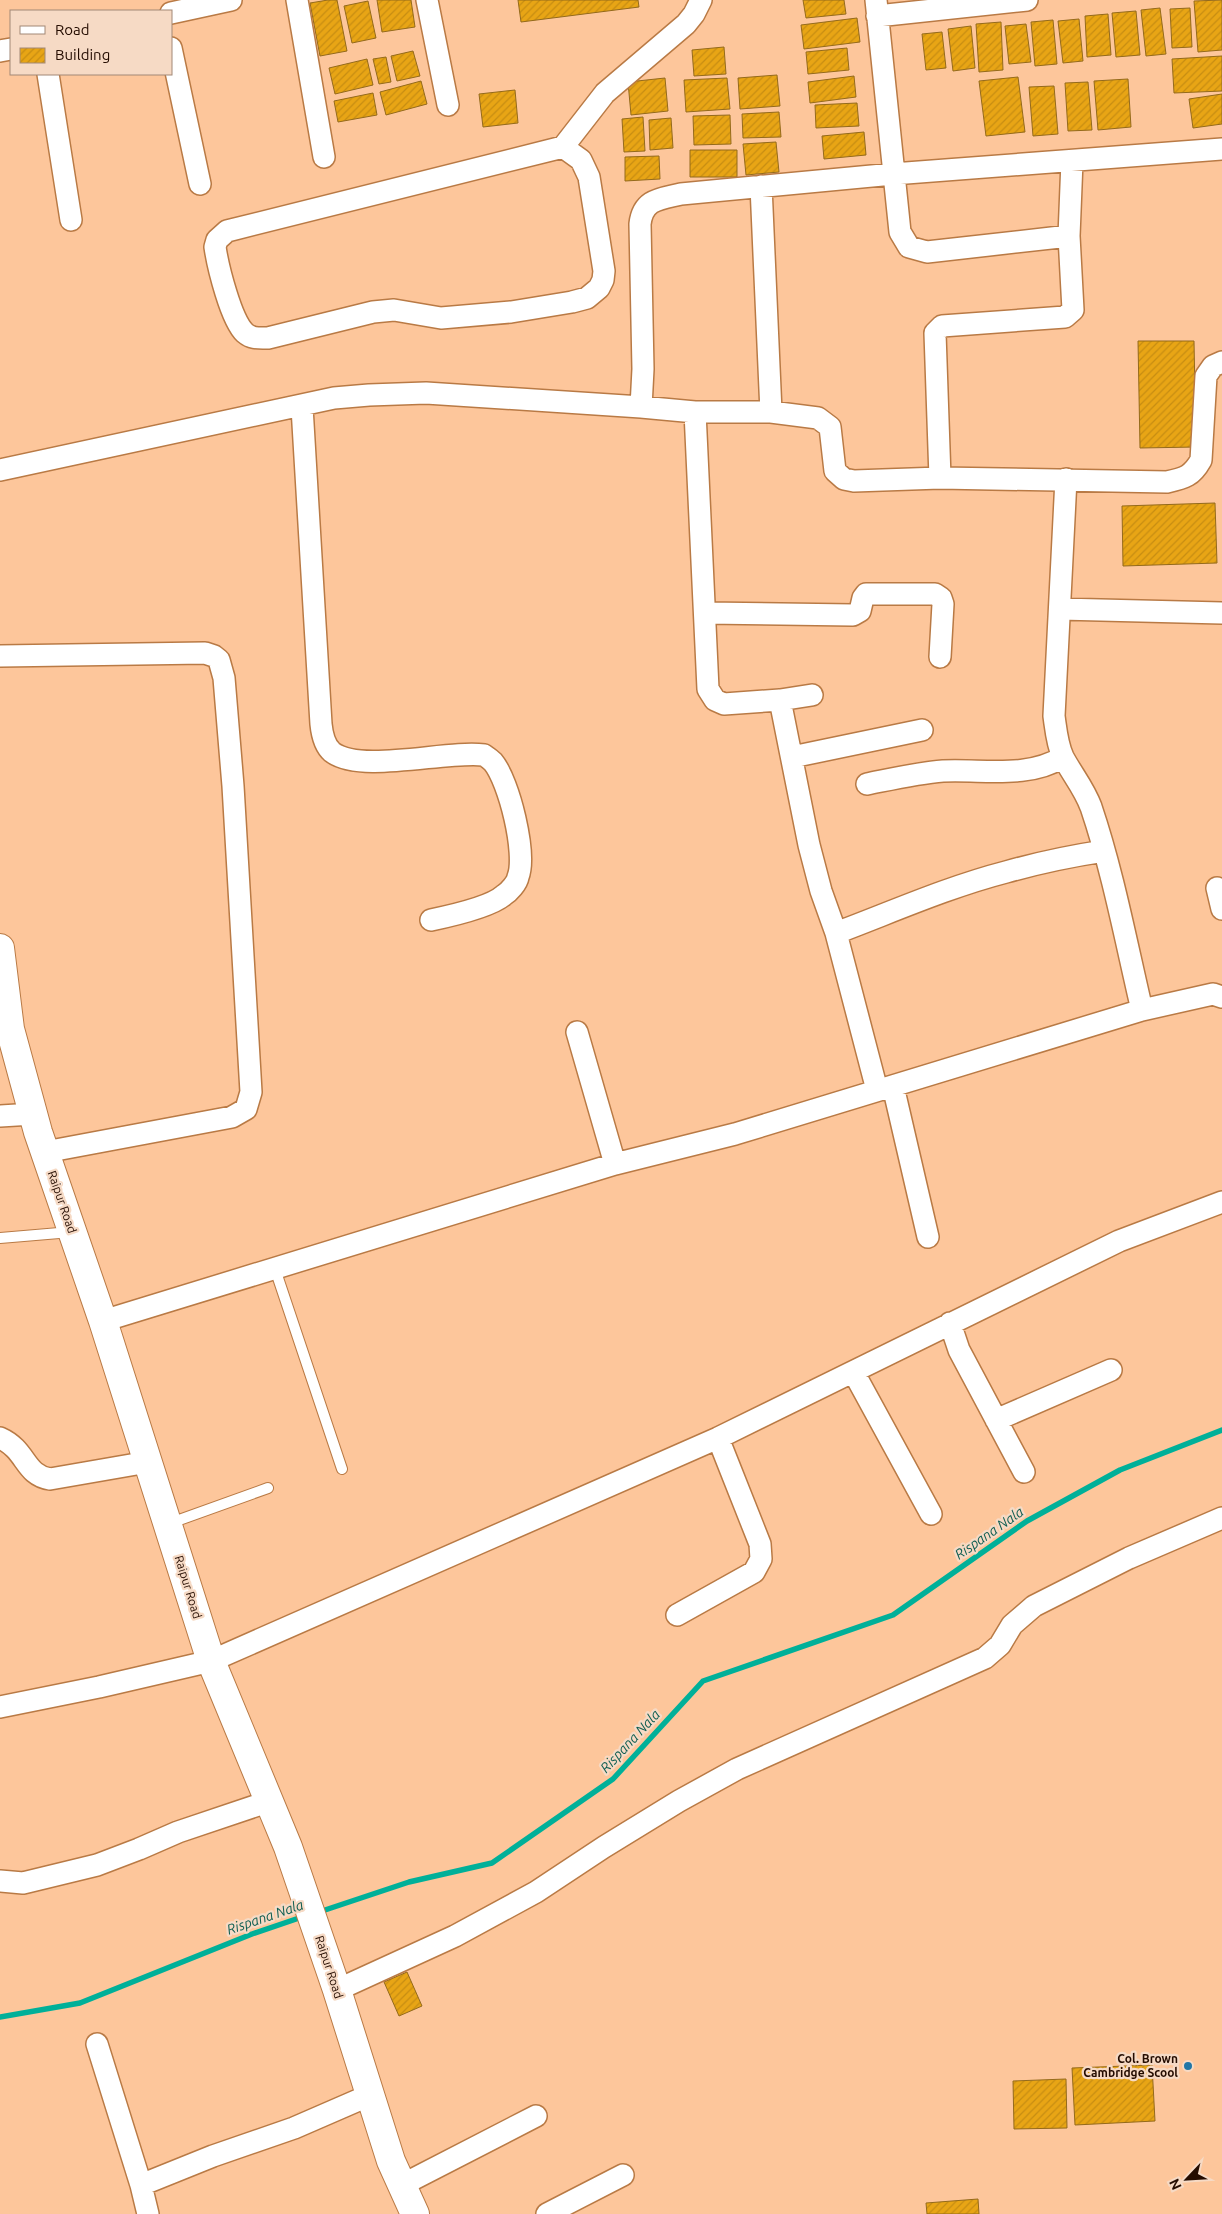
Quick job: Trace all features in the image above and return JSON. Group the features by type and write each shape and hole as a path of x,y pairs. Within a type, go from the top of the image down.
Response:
{"main road":[{"name":"Raipur Road","path":"0,948 5,1029 148,1462 211,1661 288,1847 337,1990 391,2161 415,2214"}],"street":[{"path":"172,13 231,0"},
{"path":"297,0 324,157"},
{"path":"427,0 448,105"},
{"path":"563,147 581,160 589,177 604,271 603,280 599,288 587,298 511,312 458,317 441,318 394,310 373,312 268,338 256,338 246,334 236,322 215,247 217,240 227,231 563,147 605,93 686,24 701,0"},
{"path":"1027,0 876,8 900,232 910,247 927,252 1069,236"},
{"path":"172,53 200,184"},
{"path":"48,75 71,220"},
{"path":"641,407 643,369 640,224 644,208 651,202 681,194 761,186 1222,149"},
{"path":"940,478 935,332 942,326 1068,316 1073,310 1069,236 1072,161"},
{"path":"761,186 771,412"},
{"path":"0,470 302,407 334,398 426,393 695,412 771,412 818,418 830,427 835,471 844,479 854,481 940,478 1167,482 1181,479 1194,472 1201,460 1206,376 1213,366 1222,362"},
{"path":"302,407 321,724 322,734 327,745 333,752 349,759 373,761 484,756 493,762 504,784 512,811 521,855 518,878 504,896 468,912 432,920"},
{"path":"695,412 708,689 715,700 724,704 780,700 812,695"},
{"path":"1066,480 1054,716 1057,739 1064,757 1078,779 1090,805 1104,851 1142,1010"},
{"path":"705,613 853,615 860,611 866,594 935,594 941,598 943,604 940,657"},
{"path":"1060,609 1222,612"},
{"path":"0,656 205,653 219,660 224,678 233,786 251,1092 246,1109 232,1117 45,1152"},
{"path":"780,700 809,845 821,891 885,1088 928,1237"},
{"path":"792,757 922,730"},
{"path":"868,784 943,771 1014,771 1035,769 1052,764 1064,757"},
{"path":"836,933 1004,872 1060,858 1104,851"},
{"path":"1217,888 1222,909"},
{"path":"102,1321 614,1164 735,1134 1142,1010 1213,994 1222,997"},
{"path":"577,1032 614,1164"},
{"path":"0,1116 33,1114"},
{"path":"0,1706 90,1689 211,1661 718,1438 854,1373 950,1323 1119,1241 1222,1202"},
{"path":"950,1323 958,1350 1024,1472"},
{"path":"996,1420 1111,1370"},
{"path":"854,1373 931,1514"},
{"path":"0,1438 10,1442 20,1452 32,1472 40,1478 50,1479 148,1462"},
{"path":"676,1615 754,1572 761,1558 760,1544 718,1438"},
{"path":"337,1990 455,1936 536,1892 679,1801 738,1769 985,1658 1000,1645 1012,1625 1034,1606 1129,1558 1222,1518"},
{"path":"0,1880 23,1883 97,1864 140,1849 178,1832 270,1801"},
{"path":"97,2044 141,2185 148,2214"},
{"path":"141,2185 213,2156 294,2128 370,2095"},
{"path":"402,2185 536,2116"},
{"path":"546,2214 623,2175"}],"lane":[{"path":"0,1238 72,1232"},
{"path":"275,1269 342,1469"},
{"path":"168,1524 268,1488"}],"building":[{"path":"337,0 347,51 320,56 310,3"},
{"path":"377,0 411,0 415,27 382,32"},
{"path":"518,0 638,0 639,7 521,22"},
{"path":"803,0 844,0 846,14 806,18"},
{"path":"1222,0 1222,50 1198,52 1194,1"},
{"path":"368,1 376,38 352,43 344,6"},
{"path":"1160,8 1166,54 1146,56 1141,10"},
{"path":"1190,8 1192,47 1172,48 1170,9"},
{"path":"1136,11 1140,55 1116,57 1112,13"},
{"path":"1108,14 1111,55 1087,57 1085,16"},
{"path":"857,18 860,42 804,49 801,25"},
{"path":"1079,19 1083,61 1063,63 1058,21"},
{"path":"1053,20 1057,64 1035,66 1031,22"},
{"path":"1001,22 1003,70 979,72 976,24"},
{"path":"1026,24 1031,62 1009,64 1005,26"},
{"path":"971,26 975,68 953,71 948,29"},
{"path":"942,32 946,68 926,70 922,34"},
{"path":"724,47 726,74 694,76 692,50"},
{"path":"847,48 849,70 808,74 806,52"},
{"path":"413,51 420,76 397,81 391,56"},
{"path":"1222,56 1222,91 1174,93 1172,59"},
{"path":"386,57 391,82 379,84 373,59"},
{"path":"367,59 373,85 335,94 329,68"},
{"path":"777,75 780,106 740,109 738,78"},
{"path":"854,76 856,97 810,103 808,82"},
{"path":"1018,77 1025,132 986,136 979,81"},
{"path":"665,78 668,111 631,115 628,82"},
{"path":"727,78 730,109 686,112 684,80"},
{"path":"1128,79 1131,127 1098,130 1094,81"},
{"path":"421,81 427,104 386,115 380,92"},
{"path":"1088,82 1092,130 1068,131 1065,83"},
{"path":"1054,86 1058,134 1033,136 1029,87"},
{"path":"515,90 518,123 483,127 479,94"},
{"path":"373,93 377,115 338,122 334,101"},
{"path":"1222,94 1222,124 1193,128 1189,99"},
{"path":"857,103 859,126 816,128 815,105"},
{"path":"779,112 781,137 743,138 742,114"},
{"path":"730,115 731,144 694,145 693,116"},
{"path":"643,117 645,151 624,152 622,119"},
{"path":"671,118 673,148 650,150 649,120"},
{"path":"864,132 866,155 824,159 822,136"},
{"path":"776,142 779,172 746,175 743,144"},
{"path":"690,150 737,150 737,177 690,177"},
{"path":"659,156 660,179 625,181 625,157"},
{"path":"1138,341 1194,341 1196,447 1140,448"},
{"path":"1215,503 1217,563 1123,566 1122,506"},
{"path":"407,1972 422,2006 399,2016 384,1982"},
{"path":"1152,2065 1155,2121 1075,2125 1072,2068"},
{"path":"1066,2079 1067,2128 1014,2129 1013,2081"},
{"path":"978,2199 979,2214 927,2214 926,2203"}],"waterway":[{"name":"Rispana Nala","path":"319,1912 409,1882 492,1863 613,1779 703,1681 893,1615 1027,1521 1120,1470 1222,1430"},
{"name":"Rispana Nala","path":"0,2017 80,2003 252,1934 305,1916"}],"place":[{"name":"Col. Brown Cambridge Scool","path":"1188,2066"}]}
